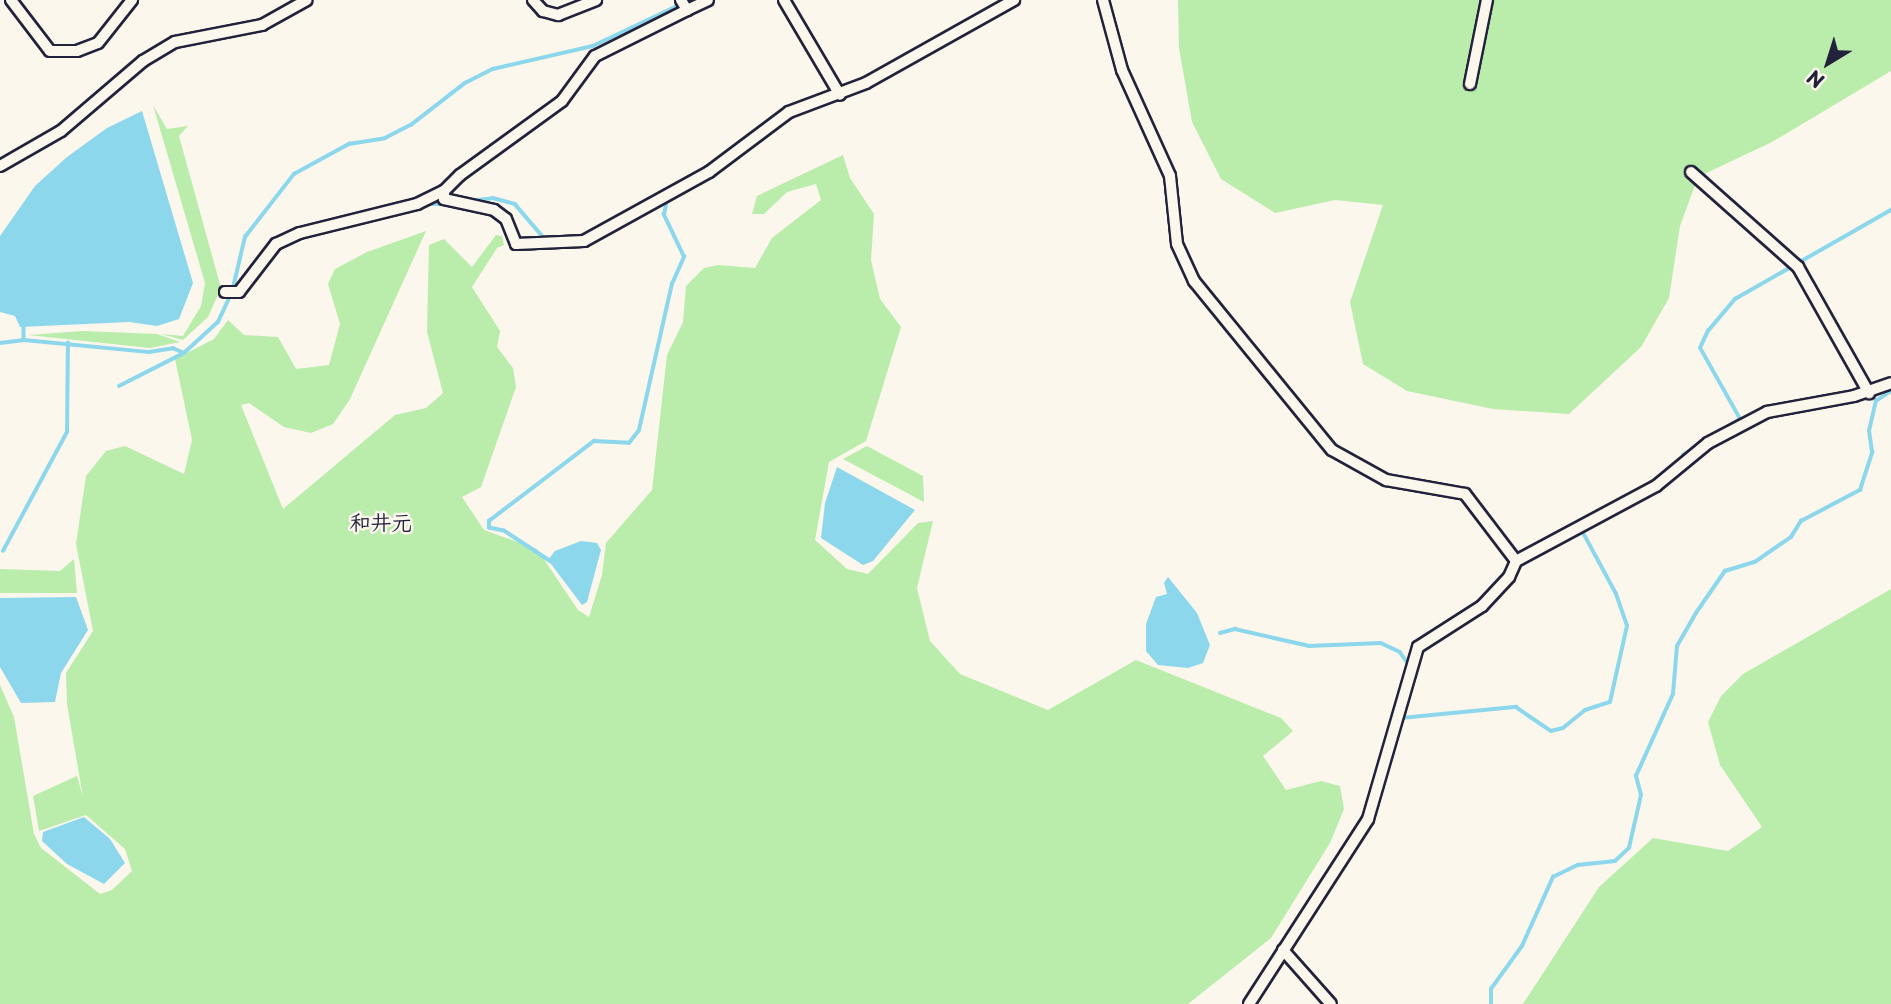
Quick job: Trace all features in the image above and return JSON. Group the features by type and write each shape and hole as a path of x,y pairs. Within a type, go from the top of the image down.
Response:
{"street":[{"path":"11,0 50,51 77,51 98,43 132,0"},
{"path":"0,166 61,131 142,61 175,42 262,25 307,0"},
{"path":"533,0 543,11 558,15 596,0"},
{"path":"230,292 243,288 276,244 300,233 417,204 444,191 562,101 603,50 683,4 708,0"},
{"path":"785,0 840,95"},
{"path":"444,191 444,199 454,205 494,210 506,219 516,244 584,241 718,166 789,112 840,95 950,39 1014,0"},
{"path":"1103,0 1122,70 1173,184 1177,244 1194,281 1332,450 1386,480 1465,494 1516,561"},
{"path":"1470,84 1487,0"},
{"path":"1691,172 1795,264 1869,393"},
{"path":"1249,1004 1368,819 1418,647 1482,606 1509,577 1516,561 1656,486 1708,443 1767,412 1869,393 1891,383"},
{"path":"1283,950 1331,1004"}],"green space":[{"path":"1178,0 1891,0 1891,71 1772,142 1698,177 1680,226 1669,298 1641,347 1569,414 1493,409 1407,391 1363,364 1350,302 1383,205 1335,200 1275,213 1221,179 1192,122 1179,48"},
{"path":"153,105 167,129 188,126 179,136 221,288 208,317 183,340 161,334 183,336 201,306 205,283"},
{"path":"843,155 850,178 874,214 871,260 880,299 901,327 866,441 829,462 815,540 847,569 868,574 918,523 933,521 917,588 930,641 960,674 1048,710 1136,660 1281,718 1293,731 1263,756 1286,790 1321,781 1340,786 1344,809 1330,843 1271,938 1188,1004 0,1004 0,685 14,717 34,834 41,848 100,894 112,890 132,871 125,849 86,815 39,831 33,796 77,776 83,797 67,704 66,673 93,631 76,544 86,476 106,451 125,446 184,474 192,440 175,359 214,339 228,320 244,335 278,337 296,369 329,365 340,324 328,284 335,269 367,252 426,231 350,399 333,424 311,433 284,427 249,403 241,405 283,509 395,415 426,408 443,393 427,332 429,245 444,239 472,267 496,235 502,236 504,245 497,248 472,287 500,331 497,347 513,368 516,387 481,487 462,497 484,530 537,549 578,610 589,617 602,575 606,543 652,490 667,355 683,322 686,286 704,268 718,265 755,268 772,238 821,200 816,184 787,192 764,214 752,214 757,196"},
{"path":"83,331 157,334 180,342 150,348 28,335"},
{"path":"867,446 923,476 924,502 843,459"},
{"path":"74,559 77,593 0,593 0,569 60,571"},
{"path":"1891,589 1891,1004 1523,1004 1599,887 1653,838 1728,851 1762,827 1720,765 1708,722 1721,696 1743,674"}],"water":[{"path":"142,111 193,283 179,319 157,326 129,322 20,327 15,316 0,312 0,236 35,186 67,157 107,128"},
{"path":"837,467 915,510 873,561 863,565 821,538 825,503"},
{"path":"581,541 597,543 601,550 587,602 582,605 548,560 555,551"},
{"path":"1168,577 1197,613 1210,645 1203,663 1188,668 1158,665 1146,651 1146,624 1156,597 1167,594 1164,583"},
{"path":"76,597 88,630 61,673 55,702 21,703 0,667 0,598"},
{"path":"84,817 110,839 125,863 104,884 67,864 42,841 43,832"}],"waterway":[{"path":"24,327 24,340 149,352 173,348 184,353 218,322 232,292 245,237 294,174 349,144 385,138 411,125 465,83 493,69 593,46 690,0"},
{"path":"787,107 822,95"},
{"path":"617,217 699,172"},
{"path":"470,201 493,198 515,204 545,239"},
{"path":"551,562 504,531 489,528 489,521 594,441 629,443 639,430 672,284 684,257 664,215 667,200"},
{"path":"429,204 441,204"},
{"path":"1683,455 1740,419 1700,348 1708,331 1735,299 1891,210"},
{"path":"0,343 24,340"},
{"path":"3,551 67,432 68,343"},
{"path":"119,386 182,354"},
{"path":"1491,1004 1491,989 1522,946 1553,877 1578,865 1615,861 1629,848 1641,795 1636,776 1673,694 1677,646 1696,613 1725,571 1755,562 1791,537 1801,521 1860,490 1872,452 1869,431 1876,401 1891,391"},
{"path":"1401,718 1516,707 1551,731 1563,728 1585,710 1610,702 1627,626 1616,594 1582,531"},
{"path":"1220,633 1235,629 1309,646 1381,643 1400,652 1410,666"}],"district":[{"name":"和井元","path":"381,521"}]}
